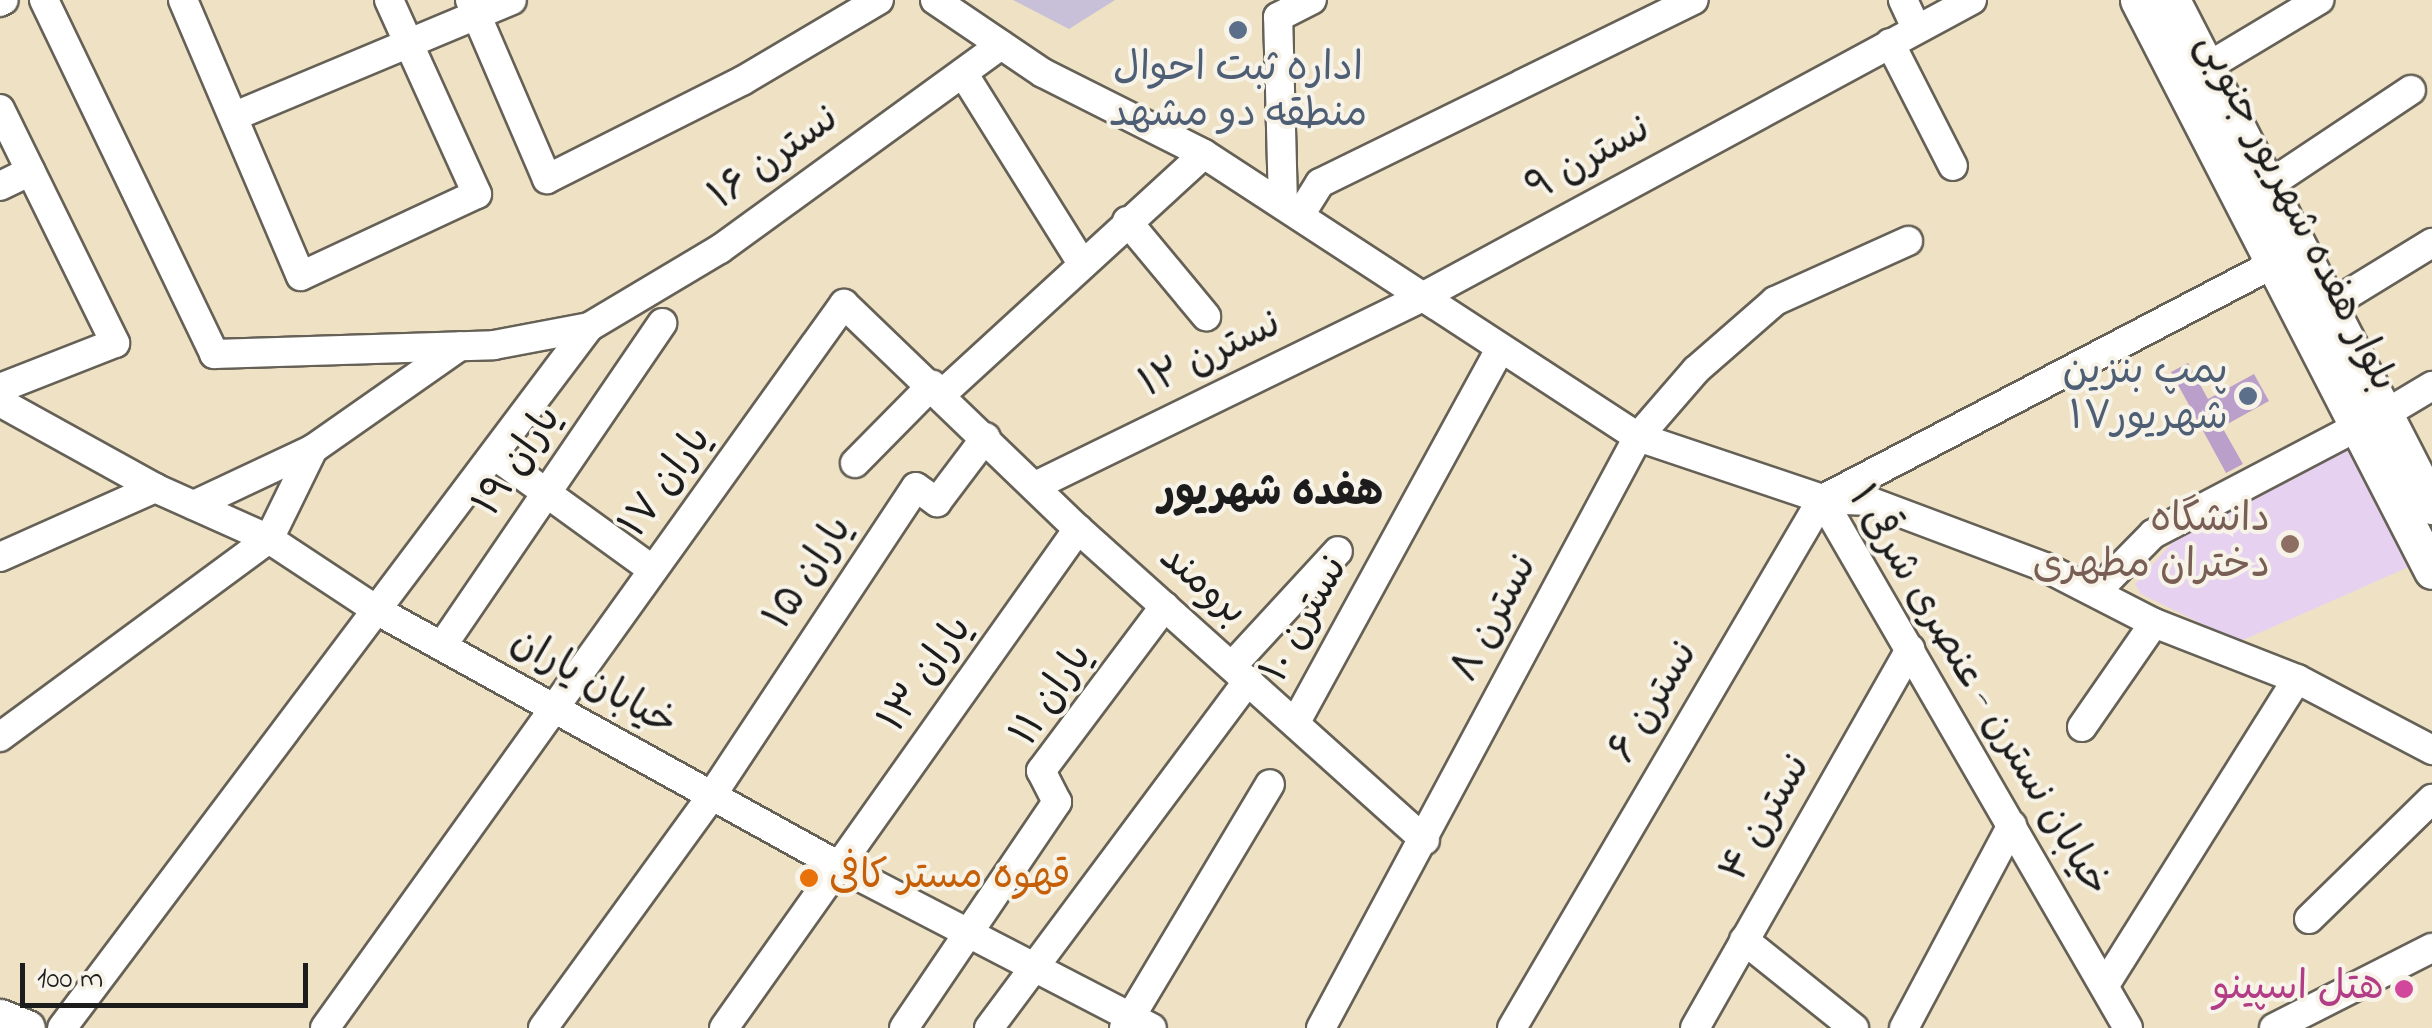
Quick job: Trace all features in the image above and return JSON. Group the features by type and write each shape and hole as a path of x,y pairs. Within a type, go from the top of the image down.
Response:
{"main road":[{"name":"بلوار هفده شهریور جنوبی","path":"2138,0 2273,264 2371,421 2432,506"},
{"name":"بلوار هفده شهریور جنوبی","path":"2172,0 2329,306 2432,571"},
{"path":"0,1017 27,1028"}],"street":[{"path":"44,0 214,354 460,346 589,327"},
{"path":"183,0 300,276 477,194 413,45 389,0"},
{"path":"235,116 413,45 474,8 512,0"},
{"path":"474,8 548,179 742,81 880,0"},
{"name":"خیابان نسترن - عنصری شرقی ۱","path":"935,0 1043,74 1204,154 1638,437 1822,499 2128,1028"},
{"path":"1292,209 1278,16 1312,0"},
{"path":"1292,209 1320,184 1694,0"},
{"path":"1903,0 1916,28"},
{"name":"نسترن ۹","path":"1422,297 1972,0"},
{"path":"2206,68 2319,0"},
{"path":"1890,43 1953,166"},
{"name":"نسترن ۱۶","path":"589,327 720,249 1001,45"},
{"path":"962,73 1081,262"},
{"path":"2267,186 2411,90"},
{"path":"0,109 115,342 0,388"},
{"path":"855,463 1204,154"},
{"path":"0,186 31,171"},
{"path":"1127,221 1206,316"},
{"name":"نسترن ۸","path":"1321,1028 1638,437 1696,370 1775,301 1908,240"},
{"path":"2329,306 2432,243"},
{"path":"1822,499 1867,489 2273,264"},
{"name":"نسترن ۱۲","path":"1035,486 1422,297"},
{"name":"برومند","path":"844,304 937,389 1078,529 1297,720 1425,840"},
{"name":"یاران ۱۷","path":"324,1028 413,911 844,304"},
{"name":"یاران ۱۹","path":"442,646 662,323"},
{"path":"62,1028 218,812 378,612 589,327"},
{"path":"194,505 313,449 460,346"},
{"name":"نسترن ۱۰","path":"1297,720 1500,349"},
{"path":"2096,592 2153,534 2432,386"},
{"name":"خیابان یاران","path":"0,402 155,488 268,539 378,612 1136,1025"},
{"name":"یاران ۱۵","path":"712,795 916,487 938,502 986,438"},
{"path":"0,737 268,539 313,449"},
{"path":"494,455 653,570"},
{"path":"0,557 155,488"},
{"path":"1867,489 2096,592 2154,623 2297,679 2432,750"},
{"name":"نسترن ۶","path":"1512,1028 1822,499"},
{"name":"یاران ۱۳","path":"724,1028 1078,529"},
{"path":"989,1028 1240,673 1338,552"},
{"name":"یاران ۱۱","path":"970,934 1057,802 1041,772 1165,606"},
{"path":"2082,727 2154,623"},
{"name":"نسترن ۴","path":"1695,1028 1910,649"},
{"path":"2105,985 2297,679"},
{"path":"1136,1025 1270,784"},
{"path":"543,1028 712,795"},
{"path":"2309,920 2432,799"},
{"path":"1904,1028 2012,825"},
{"path":"904,1028 970,934"},
{"path":"1744,940 1850,1027"},
{"path":"2274,1028 2432,948"}],"shaded area":[{"path":"1013,0 1115,0 1069,29"},
{"name":"دانشگاه دختران مطهری","path":"2346,436 2420,562 2239,642 2141,594 2135,584 2187,526"}],"building":[{"path":"2188,363 2208,399 2254,374 2269,401 2222,427 2243,464 2226,473 2171,372"}],"place":[{"name":"اداره ثبت احوال منطقه دو مشهد","path":"1238,30"},
{"name":"پمپ بنزین ۱۷شهریور","path":"2248,396"},
{"name":"دانشگاه دختران مطهری","path":"2290,544"},
{"name":"قهوه مستر کافی","path":"809,878"},
{"name":"هتل اسپینو","path":"2404,989"}],"district":[{"name":"هفده شهریور","path":"1271,494"}]}
